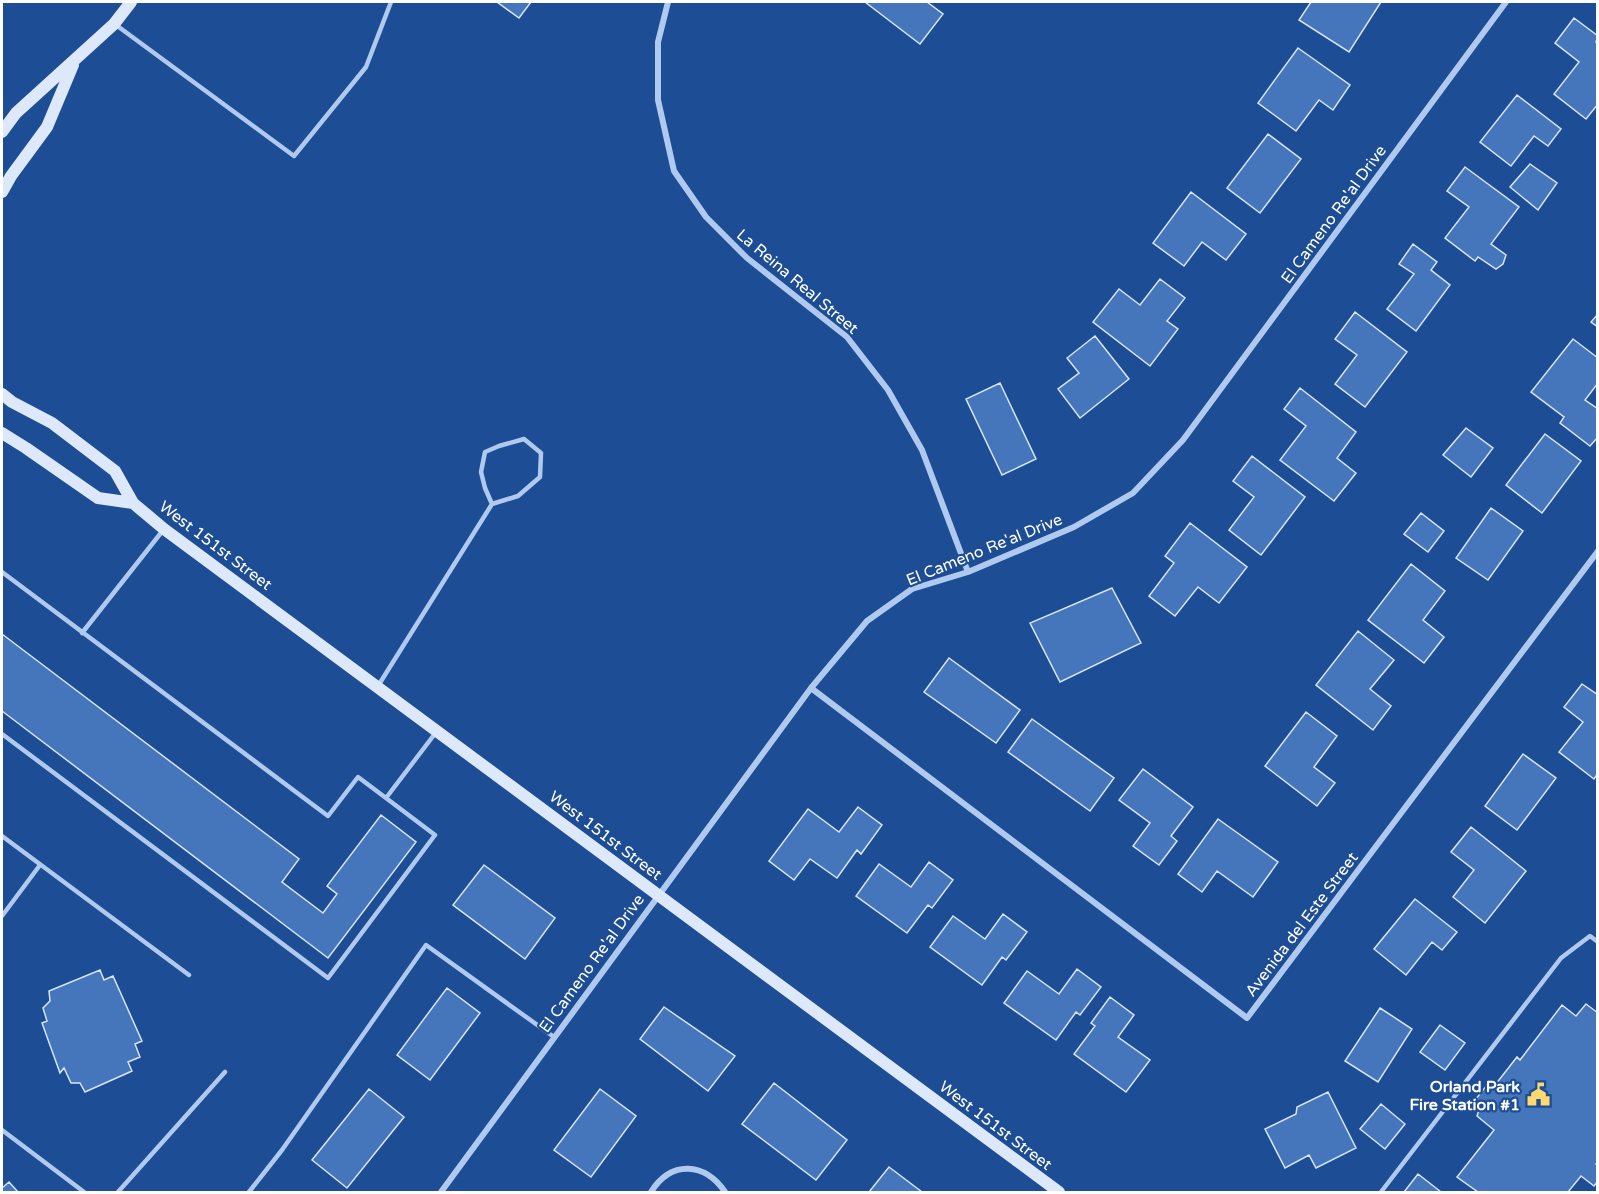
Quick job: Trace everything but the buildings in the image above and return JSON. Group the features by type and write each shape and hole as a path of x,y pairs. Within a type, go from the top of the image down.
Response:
{"street":[{"path":"2,132 16,113 114,24 131,2"},
{"name":"La Reina Real Street","path":"668,2 658,42 658,100 674,171 706,217 747,258 847,337 888,390 922,450 968,572"},
{"name":"El Cameno Re'al Drive","path":"441,1192 811,688 867,621 912,589 968,572 1074,527 1133,493 1184,440 1506,2"},
{"path":"2,192 47,127 75,61"},
{"name":"West 151st Street","path":"2,394 12,402 52,423 115,471 133,503 164,529 1059,1192"},
{"name":"West 151st Street","path":"2,433 98,498 133,503"},
{"name":"Avenida del Este Street","path":"811,688 1247,1018 1598,550"},
{"path":"651,1192 667,1174 693,1169 712,1177 725,1192"}],"lane":[{"path":"114,24 294,156 366,67 391,2"},
{"path":"378,686 492,504 518,496 540,477 541,453 524,439 485,452 481,472 492,504"},
{"path":"82,633 164,529"},
{"path":"2,572 328,816 358,777 435,835 328,978 2,734"},
{"path":"386,798 437,730"},
{"path":"2,836 189,975"},
{"path":"2,916 40,865"},
{"path":"1381,1192 1561,958 1590,936 1598,942"},
{"path":"249,1192 282,1150 426,945 555,1036"},
{"path":"118,1192 225,1072"},
{"path":"2,1130 84,1192"}],"place":[{"name":"Orland Park Fire Station #1","path":"1538,1095"}]}
